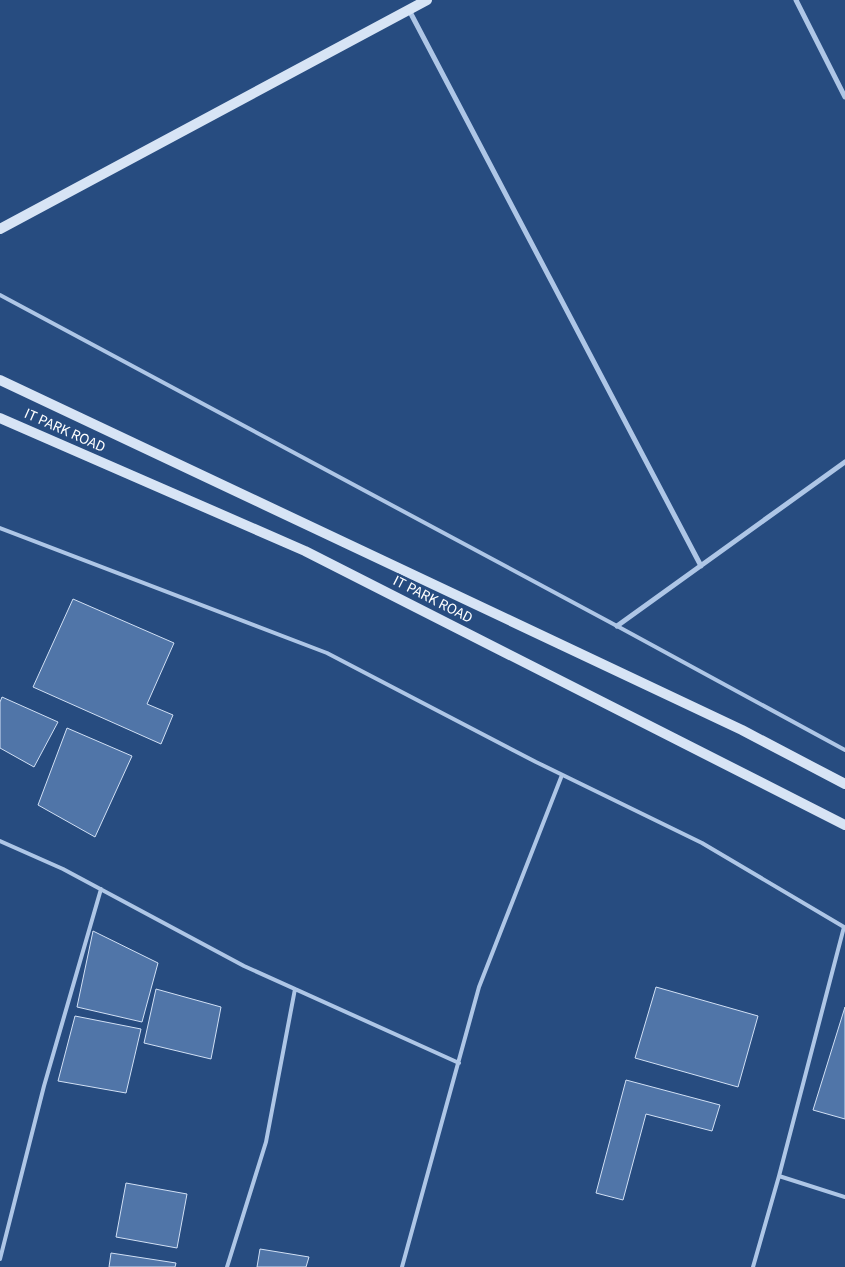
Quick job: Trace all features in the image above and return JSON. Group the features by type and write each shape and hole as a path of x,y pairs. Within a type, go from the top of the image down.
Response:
{"street":[{"path":"0,228 427,0"},
{"path":"796,0 845,97"},
{"path":"409,10 701,566"},
{"name":"IT PARK ROAD","path":"0,380 742,730 845,784"},
{"name":"IT PARK ROAD","path":"0,418 305,551 845,825"},
{"path":"617,626 845,462"}],"lane":[{"path":"0,295 845,750"},
{"path":"0,528 327,653 562,775 702,843 844,927 753,1267"},
{"path":"402,1267 479,987 562,775"},
{"path":"0,841 63,869 244,966 459,1063"},
{"path":"0,1259 44,1086 101,889"},
{"path":"228,1267 266,1142 295,989"},
{"path":"778,1176 845,1197"}],"building":[{"path":"73,599 174,643 147,704 173,715 161,744 33,687"},
{"path":"2,697 58,722 34,767 0,748 0,702"},
{"path":"67,728 132,756 95,837 38,805"},
{"path":"93,931 158,963 142,1022 77,1007"},
{"path":"656,987 758,1016 738,1087 635,1058"},
{"path":"156,989 221,1007 211,1059 144,1043"},
{"path":"845,1007 845,1119 813,1110"},
{"path":"75,1016 141,1029 126,1093 58,1081"},
{"path":"626,1080 720,1105 712,1131 646,1114 623,1200 596,1193"},
{"path":"126,1183 187,1194 177,1248 116,1237"},
{"path":"260,1249 309,1257 306,1267 257,1267"},
{"path":"111,1253 176,1263 175,1267 109,1267"}]}
